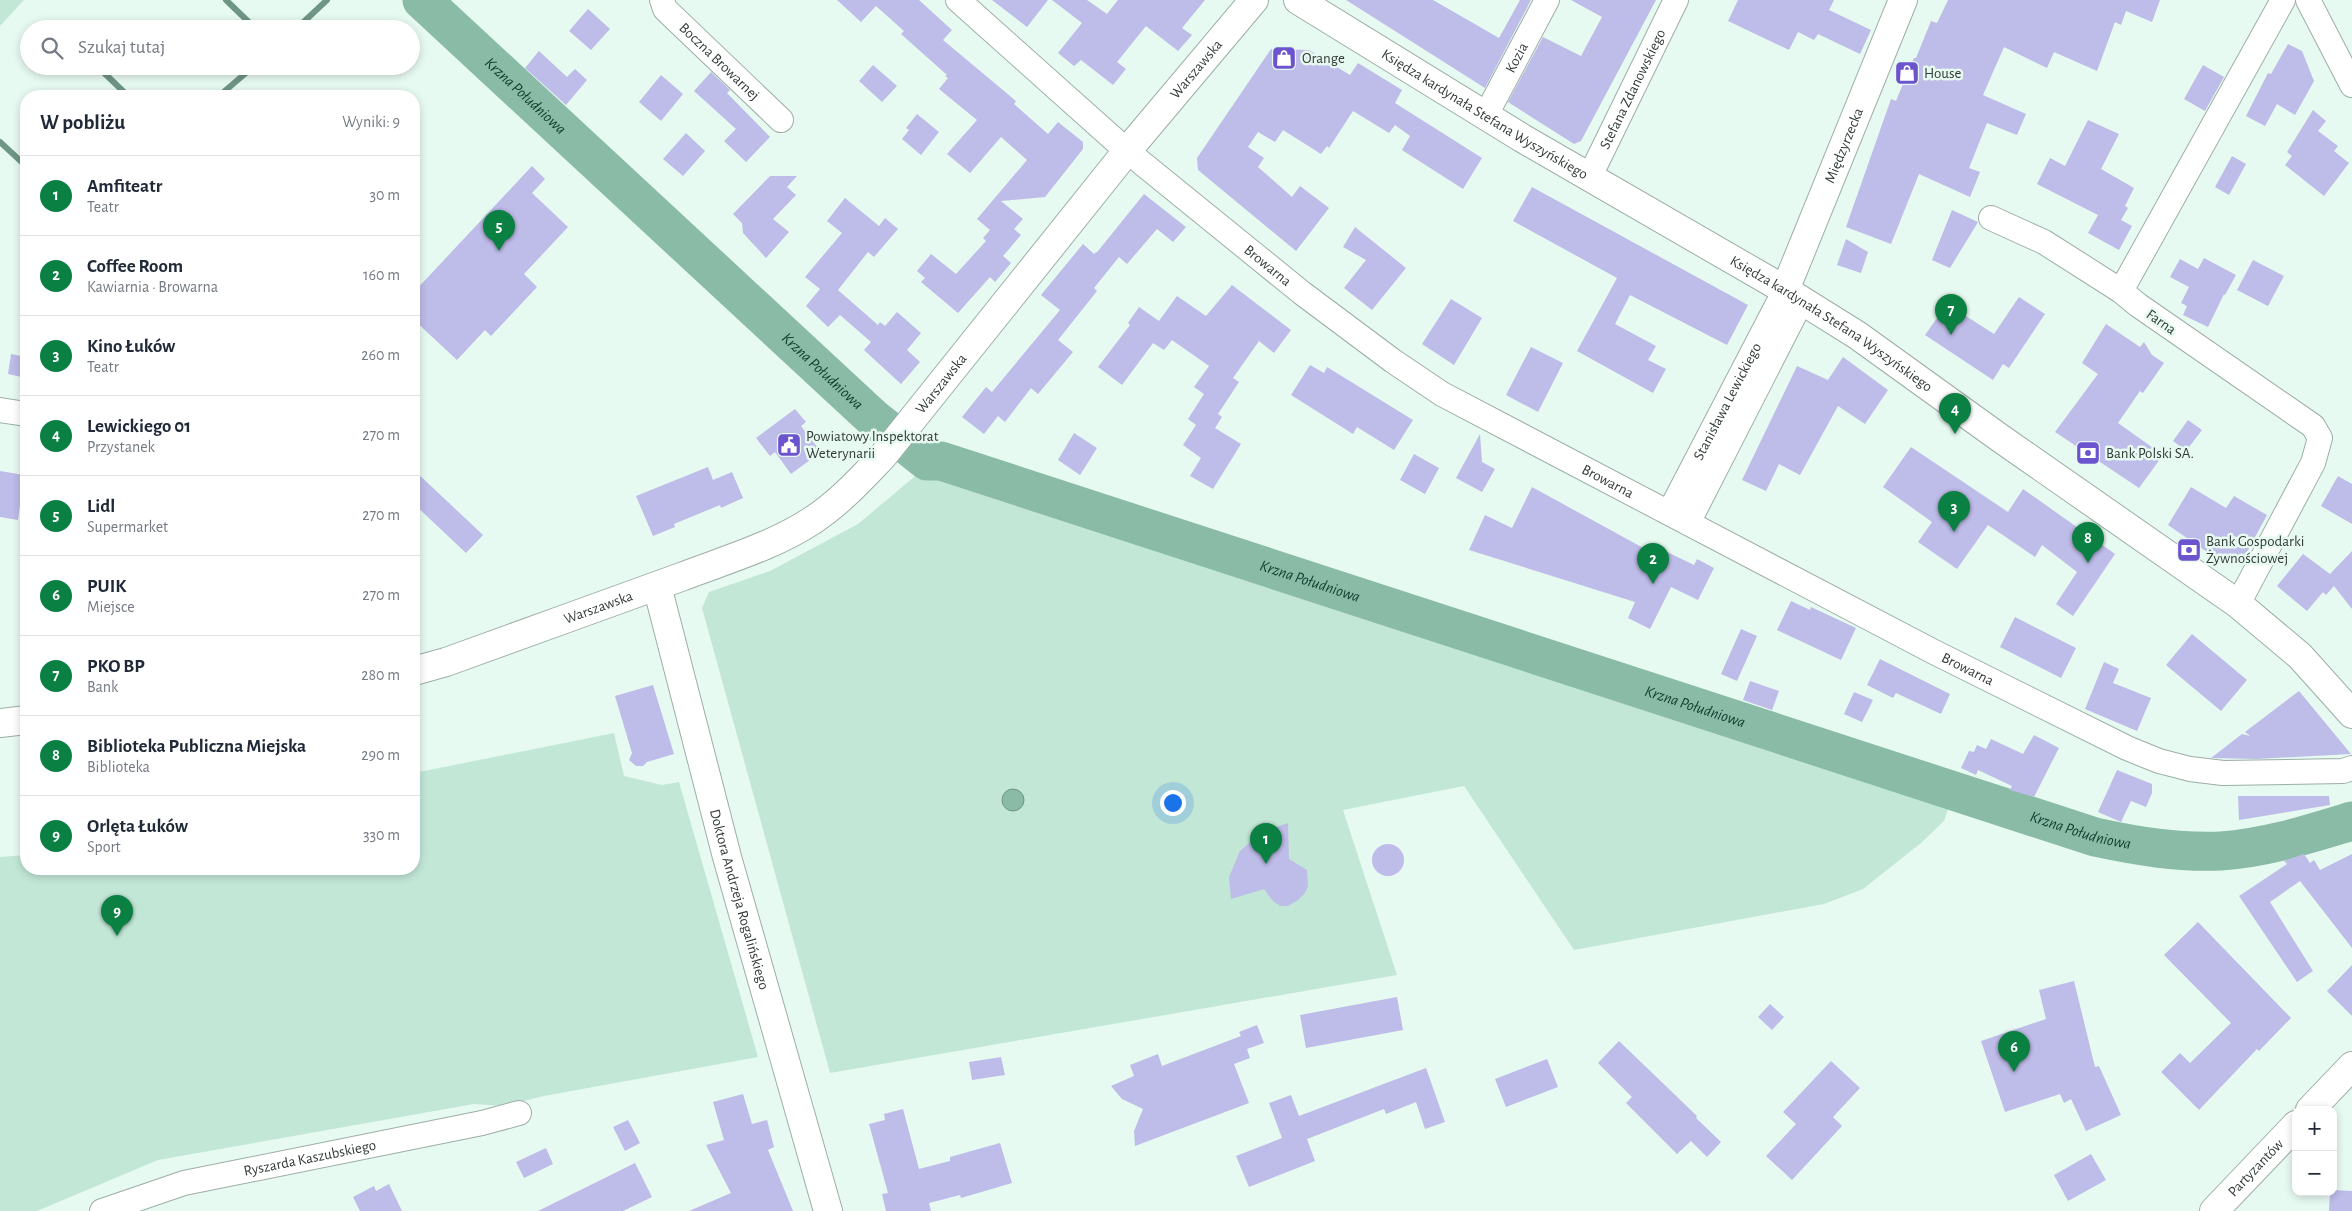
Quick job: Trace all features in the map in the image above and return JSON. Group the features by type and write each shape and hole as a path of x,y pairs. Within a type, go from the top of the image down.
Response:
{"main road":[{"name":"Warszawska","path":"420,669 446,662 657,586 772,541 812,521 854,487 883,456 1127,151 1254,0"},
{"name":"Księdza kardynała Stefana Wyszyńskiego","path":"1298,0 1589,178 1794,295 1857,335 2000,438 2238,604 2300,656 2352,714"},
{"name":"Międzyrzecka","path":"1794,295 1903,0"},
{"name":"Doktora Andrzeja Rogalińskiego","path":"657,586 727,857 828,1211"},
{"path":"0,723 20,721"},
{"path":"2314,1106 2352,1066"},
{"name":"Partyzantów","path":"2214,1211 2292,1129"}],"street":[{"name":"Boczna Browarnej","path":"662,0 665,9 781,120"},
{"name":"Browarna","path":"958,0 1107,131 1127,151 1302,293 1393,361 1442,394 1994,682 2102,736 2159,761 2190,769 2224,773 2343,771 2352,768"},
{"name":"Kozia","path":"1486,115 1547,0"},
{"name":"Stefana Zdanowskiego","path":"1589,178 1676,0"},
{"path":"2121,291 2283,0"},
{"path":"2308,0 2352,85"},
{"name":"Farna","path":"1991,218 2044,242 2121,291 2138,305 2313,426 2320,438 2313,464 2238,604"},
{"name":"Stanisława Lewickiego","path":"1678,518 1794,295"},
{"path":"0,410 20,413"},
{"name":"Ryszarda Kaszubskiego","path":"102,1211 184,1184 482,1123 519,1113"}],"shaded area":[{"path":"0,0 24,0 0,26"},
{"path":"920,472 1758,737 1951,801 1944,821 1921,843 1863,889 1824,904 1574,950 1464,786 1343,810 1397,975 830,1073 702,608 709,592 770,571 858,524"},
{"path":"614,733 624,776 662,785 679,782 758,1057 544,1096 503,1106 474,1104 158,1160 37,1211 0,1211 0,857 20,855 20,875 420,875 420,772"},
{"path":"1013,789 1021,792 1024,800 1021,808 1013,811 1005,808 1002,800 1005,792"}],"building":[{"path":"837,0 919,0 952,30 943,40 1016,101 1014,104 1048,134 1058,122 1083,142 1083,149 1045,197 1001,201 1023,219 1014,229 1021,235 1003,256 1011,263 995,282 990,277 958,313 921,282 925,278 917,271 931,254 956,274 986,241 983,238 990,230 977,219 1027,160 1001,137 970,173 947,154 977,120 939,89 948,78 945,76 947,75 901,34 904,31 876,6 861,22"},
{"path":"992,0 1048,0 1027,27"},
{"path":"1052,0 1087,0 1107,14 1118,0 1205,0 1182,28 1192,35 1178,51 1146,26 1117,62 1126,69 1113,85 1081,60 1074,66 1058,53 1082,23"},
{"path":"1346,0 1433,0 1499,38 1520,0 1531,0 1485,88"},
{"path":"1571,0 1656,0 1581,141 1574,144 1508,102 1543,37 1581,56 1602,17"},
{"path":"1738,0 1834,0 1829,10 1871,30 1860,54 1818,34 1814,40 1798,32 1789,50 1728,21"},
{"path":"1948,0 2160,0 2152,22 2126,11 2121,25 2115,22 2097,71 2054,52 2047,68 2004,47 1983,95 2026,114 2017,135 1987,123 1969,168 1980,172 1970,197 1919,174 1891,244 1846,227 1891,99 1896,101 1905,79 1904,75 1907,73 1914,58 1916,58 1931,21 1937,23"},
{"path":"588,9 610,29 591,50 569,31"},
{"path":"2288,44 2302,51 2314,81 2295,115 2277,104 2265,126 2246,116 2268,73 2271,74"},
{"path":"1271,49 1309,50 1350,75 1358,63 1402,90 1395,103 1482,158 1463,189 1402,150 1410,136 1395,125 1389,133 1353,111 1329,148 1327,146 1321,154 1283,130 1275,142 1258,132 1248,147 1264,158 1258,167 1292,197 1300,186 1329,208 1296,251 1198,170 1197,158"},
{"path":"539,51 567,77 575,69 587,80 566,105 525,68"},
{"path":"873,65 897,86 882,102 859,81"},
{"path":"2203,65 2224,77 2205,111 2184,99"},
{"path":"711,72 730,90 727,93 770,137 746,162 724,141 736,129 694,91"},
{"path":"661,75 683,94 661,121 639,102"},
{"path":"2313,110 2326,121 2318,131 2338,146 2334,151 2349,163 2324,196 2285,165 2292,156 2287,152"},
{"path":"917,114 939,132 921,155 902,139 909,130 906,128"},
{"path":"2088,120 2119,134 2101,169 2134,188 2125,206 2128,208 2121,220 2132,226 2119,250 2088,233 2098,215 2037,184 2050,158 2065,166"},
{"path":"686,133 705,151 683,176 663,159"},
{"path":"2232,156 2246,164 2229,195 2215,187"},
{"path":"532,166 545,179 532,193 568,227 524,274 537,287 491,336 485,330 457,360 420,326 420,286"},
{"path":"770,176 797,176 787,187 796,195 773,219 789,232 766,258 743,233 742,223 733,214"},
{"path":"1532,187 1748,305 1727,345 1630,295 1615,324 1656,346 1648,360 1666,369 1653,393 1577,351 1617,278 1513,221"},
{"path":"1144,194 1186,227 1173,242 1157,229 1127,264 1119,257 1094,288 1097,291 1058,340 1073,352 1038,394 1031,388 1005,422 998,416 984,434 962,417 986,387 992,392 1060,310 1041,295 1083,244 1094,254 1098,251"},
{"path":"845,198 879,226 885,218 898,229 874,257 868,252 838,290 878,325 880,322 885,326 897,312 921,333 907,350 920,362 901,384 864,350 871,342 840,315 828,327 806,306 820,289 805,277 842,233 827,221"},
{"path":"1952,210 1978,222 1950,268 1932,260"},
{"path":"1355,227 1406,268 1372,310 1344,288 1366,260 1343,247"},
{"path":"1846,239 1868,252 1861,273 1837,265"},
{"path":"2204,258 2236,275 2224,294 2208,327 2183,315 2187,306 2181,303 2189,287 2170,277 2180,259 2198,269"},
{"path":"2253,260 2284,276 2268,306 2237,290"},
{"path":"1232,285 1291,330 1274,353 1259,341 1233,378 1239,382 1218,414 1222,417 1215,428 1241,444 1213,489 1190,476 1201,458 1183,445 1196,425 1188,419 1204,394 1194,387 1209,366 1172,340 1164,350 1153,343 1122,385 1098,367 1130,325 1128,323 1139,307 1159,321 1177,296 1206,316"},
{"path":"2019,297 2045,314 2009,368 2003,364 1993,380 1925,335 1947,304 1994,334"},
{"path":"1451,299 1482,318 1454,365 1422,344"},
{"path":"2106,324 2140,347 2144,342 2152,355 2164,363 2143,393 2140,391 2118,423 2163,455 2139,488 2055,432 2098,374 2082,363"},
{"path":"1531,347 1563,363 1538,412 1506,395"},
{"path":"11,354 20,356 20,377 8,374"},
{"path":"1843,357 1888,390 1865,424 1838,406 1800,475 1779,464 1766,491 1742,480 1797,366 1828,380"},
{"path":"1310,365 1324,373 1327,367 1413,420 1394,450 1357,427 1353,434 1291,395"},
{"name":"Powiatowy Inspektorat Weterynarii","path":"795,409 806,422 801,426 821,452 791,474 775,452 770,456 756,438"},
{"path":"2188,420 2202,430 2186,451 2173,441"},
{"path":"1074,433 1097,448 1080,475 1058,460"},
{"path":"1480,434 1482,462 1495,469 1482,492 1456,478"},
{"path":"1911,447 2008,512 2023,489 2115,554 2073,616 2056,604 2077,572 2042,545 2035,557 1988,525 1957,569 1918,542 1932,522 1883,487"},
{"path":"1414,454 1439,468 1425,494 1400,480"},
{"path":"708,467 713,480 732,472 743,498 721,508 720,505 674,524 675,527 653,536 636,496"},
{"path":"0,471 20,474 18,520 0,517"},
{"path":"420,476 483,535 466,553 420,510"},
{"path":"2338,476 2352,484 2352,524 2321,506"},
{"path":"1532,487 1658,556 1661,549 1694,565 1697,559 1714,568 1698,600 1671,587 1650,629 1628,618 1635,602 1469,550 1485,515 1512,528"},
{"path":"2191,487 2226,508 2234,496 2267,515 2245,556 2241,559 2228,557 2223,563 2168,525"},
{"path":"2352,551 2352,609 2334,586 2326,595 2323,592 2307,611 2277,586 2303,554 2330,574"},
{"path":"1791,601 1810,610 1811,607 1856,628 1841,660 1777,630"},
{"path":"2015,617 2076,648 2061,678 2000,647"},
{"path":"1741,629 1757,636 1737,681 1721,674"},
{"path":"2192,634 2247,680 2221,711 2166,665"},
{"path":"1880,659 1950,694 1941,714 1896,693 1893,698 1867,685"},
{"path":"2104,662 2119,669 2113,683 2151,698 2137,731 2085,709"},
{"path":"1750,681 1779,691 1772,710 1743,700"},
{"path":"653,685 674,754 647,762 643,766 636,766 629,760 632,753 615,696"},
{"path":"2299,691 2351,754 2257,759 2211,758 2242,734 2250,736 2245,732"},
{"path":"1854,692 1873,700 1862,722 1844,714"},
{"path":"2034,735 2059,748 2034,797 2010,790 2012,786 1978,770 1976,775 1961,768 1969,751 1974,752 1977,745 1986,749 1991,739 2023,754"},
{"path":"2117,770 2152,784 2152,793 2146,807 2131,801 2121,822 2098,812"},
{"path":"2238,796 2329,796 2330,805 2239,820"},
{"path":"1288,823 1289,859 1307,870 1308,887 1304,894 1288,906 1280,906 1273,901 1264,889 1231,899 1229,877 1240,851 1262,832"},
{"path":"1388,844 1399,849 1404,860 1399,871 1388,876 1377,871 1372,860 1377,849"},
{"path":"2304,854 2310,863 2314,860 2320,870 2352,854 2352,948 2300,881 2270,902 2313,971 2297,982 2239,896 2287,864 2284,861"},
{"path":"2198,922 2291,1018 2259,1051 2257,1049 2199,1110 2161,1072 2180,1053 2190,1063 2231,1023 2164,955"},
{"path":"2352,965 2352,1016 2327,991"},
{"path":"2074,981 2095,1067 2099,1066 2121,1115 2086,1131 2071,1099 2064,1103 2060,1094 2005,1112 1981,1041 2046,1019 2039,990"},
{"path":"1397,997 1403,1030 1306,1048 1300,1015"},
{"path":"1770,1004 1784,1017 1772,1030 1758,1017"},
{"path":"1257,1025 1264,1043 1247,1049 1250,1058 1234,1064 1249,1103 1135,1146 1134,1131 1143,1109 1122,1099 1111,1086 1134,1076 1130,1065 1158,1054 1162,1066 1241,1036 1239,1032"},
{"path":"1619,1041 1697,1116 1696,1118 1721,1142 1707,1157 1691,1141 1677,1154 1626,1103 1632,1097 1598,1063"},
{"path":"1001,1057 1005,1075 972,1080 969,1062"},
{"path":"1547,1059 1558,1087 1506,1107 1495,1079"},
{"path":"1831,1061 1860,1088 1833,1117 1842,1126 1792,1180 1766,1156 1796,1124 1783,1112"},
{"path":"1426,1068 1445,1122 1425,1129 1416,1102 1386,1114 1384,1109 1307,1139 1315,1161 1249,1187 1236,1156 1282,1138 1269,1103 1291,1095 1299,1116"},
{"path":"743,1094 752,1124 767,1120 774,1147 768,1150 793,1211 689,1211 731,1193 706,1145 724,1140 713,1102"},
{"path":"903,1109 919,1169 950,1161 950,1157 1000,1143 1012,1183 961,1198 960,1195 929,1203 931,1211 886,1211 882,1194 888,1193 869,1124 885,1120 884,1114"},
{"path":"628,1120 640,1143 625,1151 613,1127"},
{"path":"546,1148 553,1164 524,1178 516,1162"},
{"path":"2091,1154 2106,1180 2068,1201 2054,1175"},
{"path":"635,1163 652,1197 623,1211 538,1211"},
{"path":"389,1184 402,1211 360,1211 353,1197 374,1186 376,1191"},
{"path":"2337,1190 2352,1191 2352,1211 2329,1211 2330,1196 2337,1196"}],"waterway":[{"path":"226,0 247,20"},
{"path":"306,20 327,0"},
{"name":"Krzna Południowa","path":"422,0 873,418 927,461 941,461 2095,837 2158,848 2189,851 2221,851 2271,844 2352,821"},
{"path":"106,75 122,90"},
{"path":"226,90 244,75"},
{"path":"0,142 20,160"}],"place":[{"name":"Orange","path":"1284,58"},
{"name":"House","path":"1907,73"},
{"name":"Lidl","path":"499,251"},
{"name":"PKO BP","path":"1951,335"},
{"name":"Lewickiego 01","path":"1955,434"},
{"name":"Powiatowy Inspektorat Weterynarii","path":"789,445"},
{"name":"Bank Polski SA.","path":"2088,453"},
{"name":"Kino Łuków","path":"1954,532"},
{"name":"Bank Gospodarki Żywnościowej","path":"2189,550"},
{"name":"Biblioteka Publiczna Miejska","path":"2088,563"},
{"name":"Coffee Room","path":"1653,584"},
{"name":"Amfiteatr","path":"1266,864"},
{"name":"Orlęta Łuków","path":"117,936"},
{"name":"PUIK","path":"2014,1072"}]}
